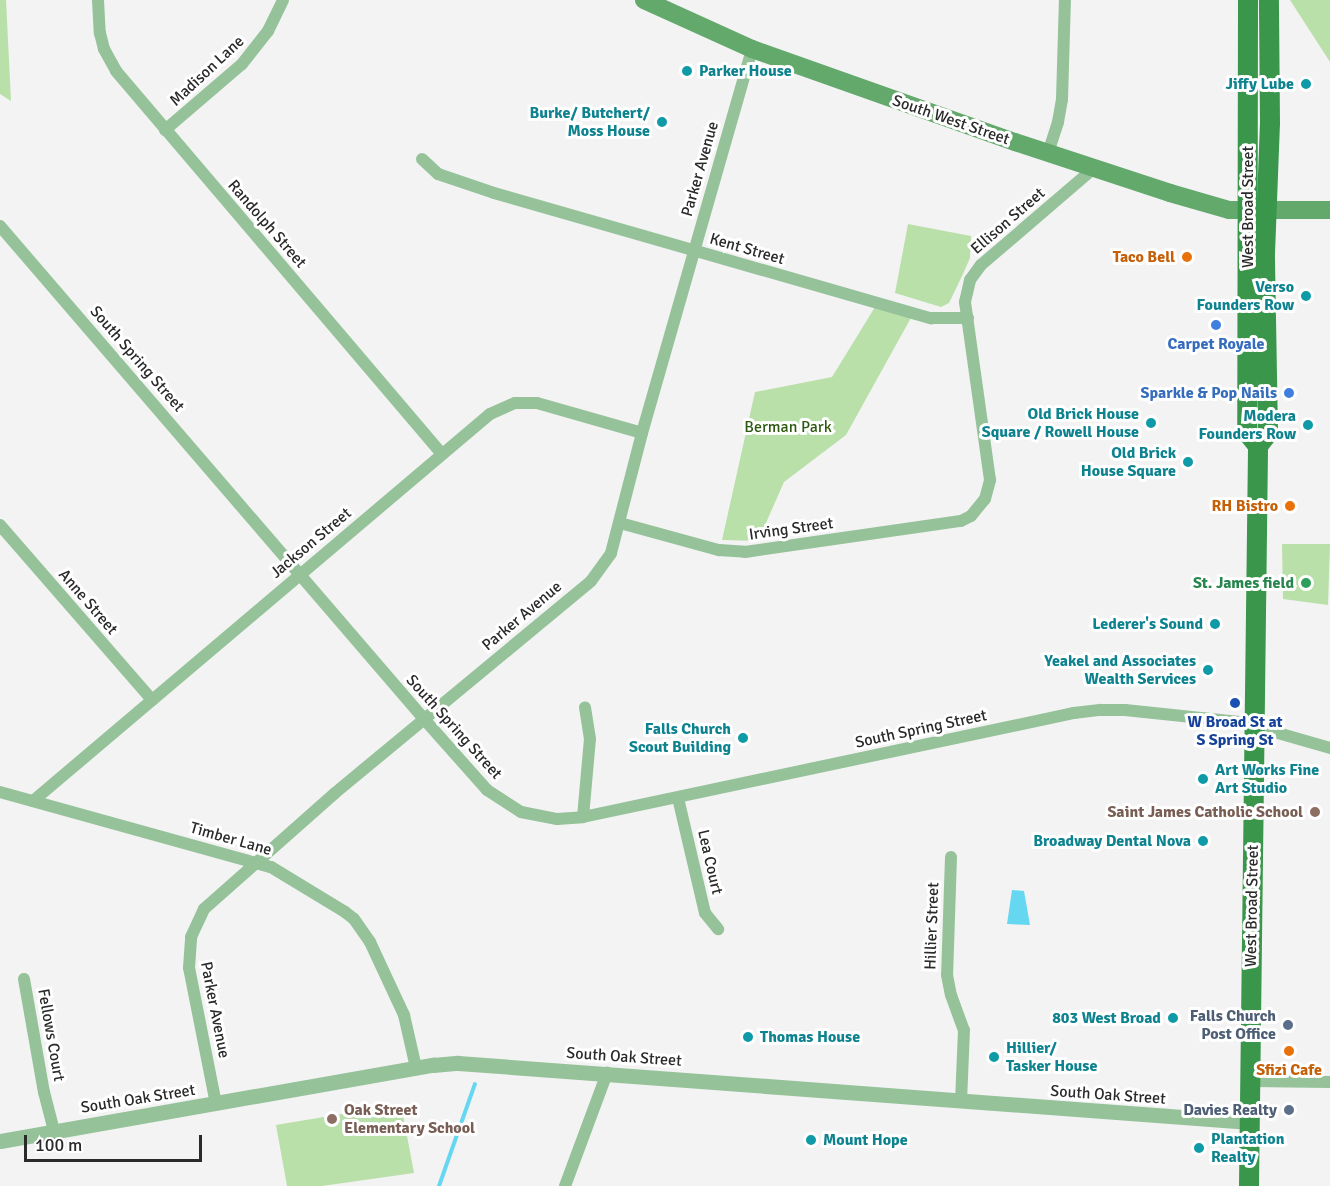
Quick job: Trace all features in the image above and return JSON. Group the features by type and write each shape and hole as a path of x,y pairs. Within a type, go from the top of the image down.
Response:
{"main road":[{"name":"South West Street","path":"644,0 752,49 1048,153 1229,210 1330,210"},
{"name":"West Broad Street","path":"1248,0 1268,433 1258,446 1249,1186"},
{"name":"West Broad Street","path":"1257,211 1269,0"}],"street":[{"name":"Randolph Street","path":"98,0 100,33 111,63 165,130 442,454"},
{"name":"Madison Lane","path":"165,130 249,56 268,31 283,0"},
{"path":"1048,153 1058,122 1062,99 1065,0"},
{"name":"Parker Avenue","path":"216,1104 189,968 191,937 204,909 424,719 591,580 611,553 642,433 752,49"},
{"name":"Kent Street","path":"422,159 438,174 494,193 931,318 968,318"},
{"name":"Ellison Street","path":"897,530 962,521 980,508 988,491 990,480 966,291 976,270 1094,168"},
{"name":"South Spring Street","path":"0,226 298,576 480,783 504,803 538,817 583,817 1074,713 1125,710 1239,722 1330,748"},
{"name":"Jackson Street","path":"33,801 490,414 515,403 537,403 642,433"},
{"name":"Irving Street","path":"620,523 735,552 755,552 897,530"},
{"name":"Anne Street","path":"0,525 152,700"},
{"path":"583,817 590,739 585,706"},
{"name":"Timber Lane","path":"0,792 256,862 279,870 335,906 354,920 364,931 404,1015 416,1068"},
{"name":"Lea Court","path":"678,798 705,913 718,929"},
{"name":"Hillier Street","path":"951,857 947,975 951,995 964,1030 961,1101"},
{"name":"Fellows Court","path":"24,979 44,1092 54,1131"},
{"name":"South Oak Street","path":"0,1141 416,1068 475,1064 1250,1122"},
{"path":"565,1186 607,1073"},
{"path":"1250,1081 1330,1082"}],"green space":[{"path":"0,0 6,0 11,101 0,94"},
{"path":"1290,0 1330,0 1330,62"},
{"path":"908,224 971,236 970,258 949,303 941,307 895,293"},
{"name":"Berman Park","path":"875,307 912,316 846,435 784,482 758,541 722,540 755,392 832,377"},
{"name":"St. James field","path":"1282,544 1330,544 1328,605 1283,599"},
{"path":"401,1104 414,1173 322,1186 287,1186 276,1125"}],"water":[{"path":"1012,890 1024,891 1030,925 1007,924"}],"waterway":[{"path":"439,1186 475,1084"}],"place":[{"name":"Parker House","path":"687,71"},
{"name":"Jiffy Lube","path":"1306,84"},
{"name":"Burke/ Butchert/ Moss House","path":"662,122"},
{"name":"Taco Bell","path":"1187,257"},
{"name":"Verso Founders Row","path":"1306,296"},
{"name":"Carpet Royale","path":"1216,325"},
{"name":"Sparkle & Pop Nails","path":"1289,393"},
{"name":"Old Brick House Square / Rowell House","path":"1151,423"},
{"name":"Modera Founders Row","path":"1308,425"},
{"name":"Old Brick House Square","path":"1188,462"},
{"name":"RH Bistro","path":"1290,506"},
{"name":"St. James field","path":"1306,583"},
{"name":"Lederer's Sound","path":"1215,624"},
{"name":"Yeakel and Associates Wealth Services","path":"1208,670"},
{"name":"W Broad St at S Spring St","path":"1235,703"},
{"name":"Falls Church Scout Building","path":"743,738"},
{"name":"Art Works Fine Art Studio","path":"1203,779"},
{"name":"Saint James Catholic School","path":"1315,812"},
{"name":"Broadway Dental Nova","path":"1203,841"},
{"name":"803 West Broad","path":"1173,1018"},
{"name":"Falls Church Post Office","path":"1288,1025"},
{"name":"Thomas House","path":"748,1037"},
{"name":"Sfizi Cafe","path":"1289,1051"},
{"name":"Hillier/ Tasker House","path":"994,1057"},
{"name":"Davies Realty","path":"1289,1110"},
{"name":"Oak Street Elementary School","path":"332,1119"},
{"name":"Mount Hope","path":"811,1140"},
{"name":"Plantation Realty","path":"1199,1148"}]}
